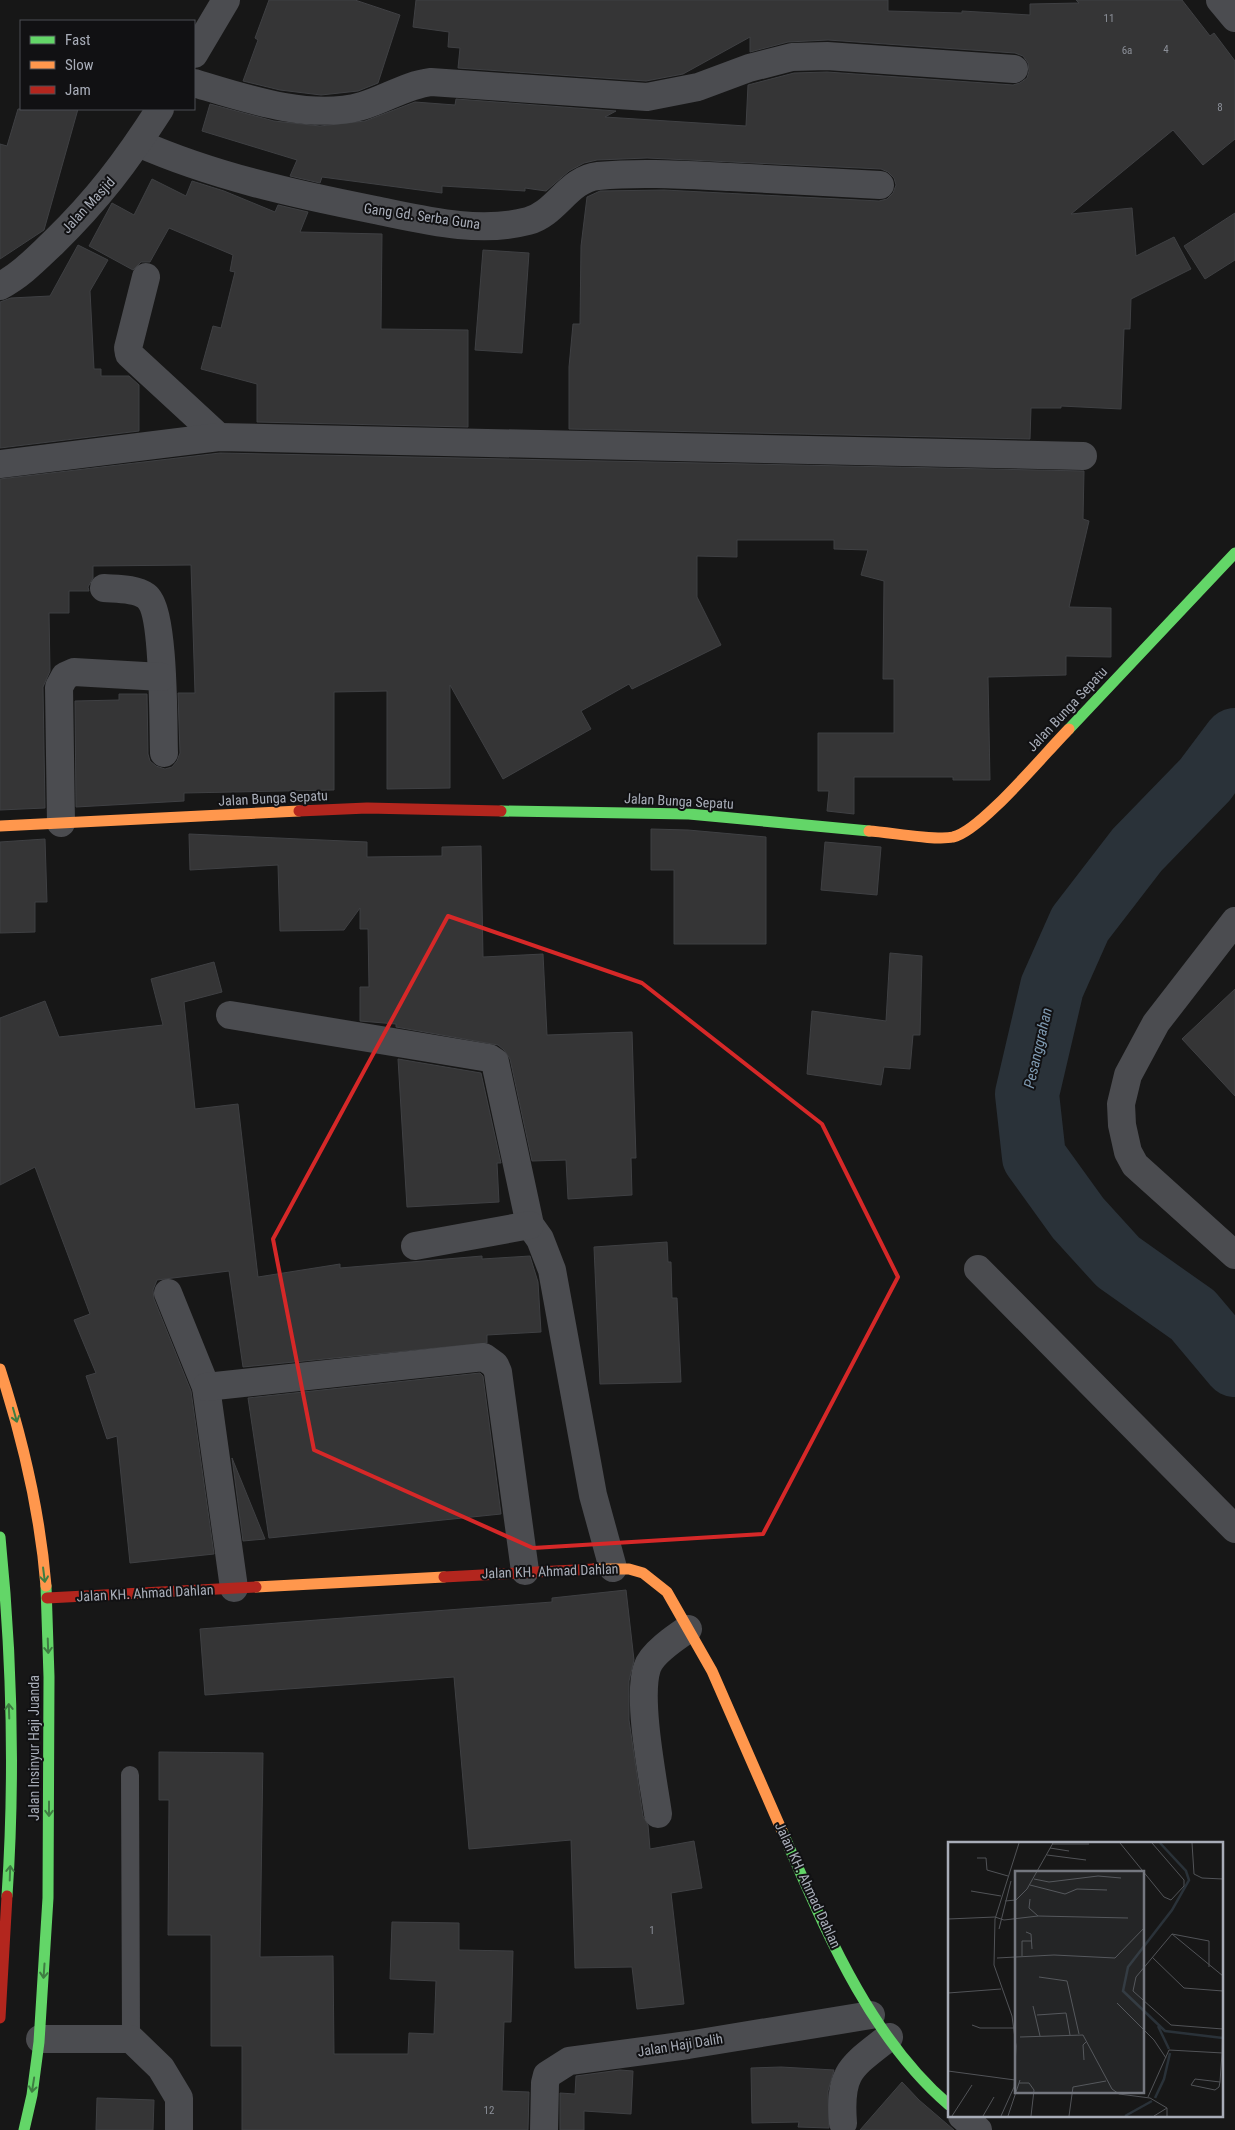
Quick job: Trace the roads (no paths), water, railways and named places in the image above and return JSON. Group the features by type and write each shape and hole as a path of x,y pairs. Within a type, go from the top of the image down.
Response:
{"main road":[{"name":"Jalan Bunga Sepatu","path":"0,826 367,808 689,814 949,838 958,837 972,830 988,814 1235,553"},
{"name":"Jalan Insinyur Haji Juanda","path":"0,1369 18,1424 31,1483 46,1598 50,1890 40,2039 24,2130"},
{"name":"Jalan Insinyur Haji Juanda","path":"0,1537 12,1822 1,2012"},
{"name":"Jalan KH. Ahmad Dahlan","path":"46,1598 613,1568 629,1569 658,1582 667,1592 712,1670 810,1895 871,2015 930,2088 948,2104"}],"street":[{"path":"195,52 226,0"},
{"path":"1220,0 1235,18"},
{"path":"195,83 256,101 327,112 363,106 406,87 431,82 647,97 698,87 749,68 792,57 827,56 1014,69"},
{"name":"Jalan Masjid","path":"0,286 22,272 88,208 116,175 159,110"},
{"name":"Gang Gd. Serba Guna","path":"138,143 182,162 263,186 411,217 473,226 528,221 545,214 579,183 596,176 658,174 880,185"},
{"path":"146,277 128,348 129,354 219,437"},
{"path":"0,464 219,437 1083,456"},
{"path":"104,588 135,592 146,596 152,603 158,625 162,677 164,752"},
{"path":"60,823 59,687 65,676 74,672 162,677"},
{"path":"1235,922 1156,1023 1128,1075 1121,1104 1128,1152 1135,1165 1235,1255"},
{"path":"230,1015 490,1058 496,1065 530,1226 540,1239 552,1270 593,1495 613,1568"},
{"path":"415,1246 530,1226"},
{"path":"978,1269 1235,1529"},
{"path":"168,1293 206,1387 234,1588"},
{"path":"206,1387 484,1357 490,1360 498,1372 525,1572"},
{"path":"658,1814 644,1710 647,1666 668,1642 688,1629"},
{"name":"Jalan Haji Dalih","path":"544,2130 547,2075 569,2061 688,2045 871,2015"},
{"path":"843,2123 841,2096 851,2067 889,2037"},
{"path":"40,2039 131,2039 161,2068 179,2098 179,2130"},
{"path":"964,2118 978,2130"}],"lane":[{"path":"130,1775 131,2039"}],"waterway":[{"name":"Pesanggrahan","path":"1235,740 1205,780 1137,850 1080,924 1052,987 1027,1094 1034,1157 1078,1218 1118,1262 1193,1315 1235,1365"}]}
